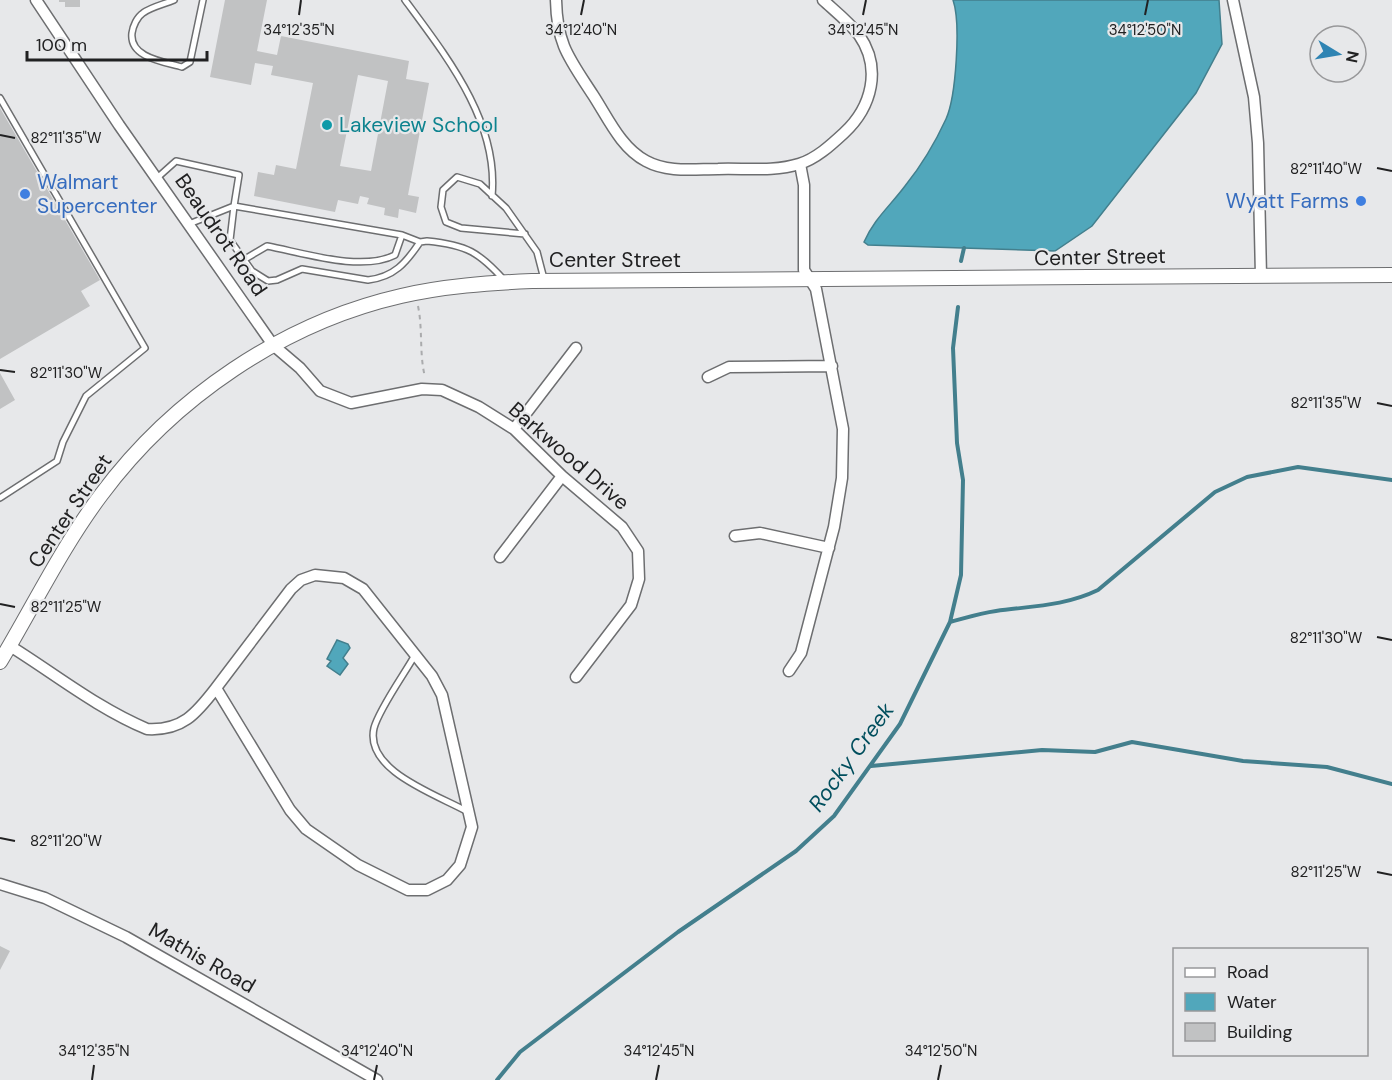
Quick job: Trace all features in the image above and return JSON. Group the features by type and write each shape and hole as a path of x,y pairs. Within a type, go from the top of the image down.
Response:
{"street":[{"name":"Beaudrot Road","path":"36,0 273,345"},
{"path":"556,0 557,27 563,49 621,139 638,156 657,165 677,169 774,168 800,164 834,142 848,129 863,109 872,83 871,63 859,35 824,0"},
{"path":"1233,0 1254,97 1258,143 1260,276"},
{"path":"789,670 801,653 829,548 842,478 843,429 832,366 816,289 804,270 804,185 800,164"},
{"name":"Center Street","path":"0,662 83,521 120,471 186,406 273,345 332,317 402,295 455,286 544,281 810,281 1392,275"},
{"name":"Barkwood Drive","path":"273,345 300,368 320,391 351,403 378,396 427,389 442,390 479,407 514,429 562,476 622,528 638,551 639,579 631,605 576,677"},
{"path":"514,429 576,348"},
{"path":"708,377 729,368 832,366"},
{"path":"500,557 562,476"},
{"path":"735,536 760,533 829,548"},
{"path":"10,646 43,666 63,683 147,729 163,730 182,725 216,688 291,589 301,580 315,575 344,578 363,590 432,676 441,695 472,827 460,865 447,880 427,890 408,890 358,865 306,829 290,810 216,688"},
{"name":"Mathis Road","path":"0,884 55,902 117,932 377,1080"}],"lane":[{"path":"174,0 143,13 134,25 131,37 136,50 147,57 182,67 190,62 203,0"},
{"path":"405,0 433,37 472,101 488,136 494,173 492,196"},
{"path":"0,98 144,348 86,396 63,442 57,461 0,498"},
{"path":"157,178 176,161 239,175 229,234 234,246 252,271 268,280 277,280 302,269 369,280 390,274 400,268 420,242"},
{"path":"525,234 461,228 446,222 441,207 442,189 457,177 480,184 525,234 537,252 544,281"},
{"path":"189,224 234,206 402,235 420,242 437,242 472,250 484,258 507,282"},
{"path":"245,259 267,246 363,263 381,262 395,255 402,235"},
{"path":"415,655 374,727 373,743 377,757 388,769 469,812"}],"path":[{"path":"418,306 422,326 420,357 427,389"}],"water":[{"path":"953,0 1219,0 1222,44 1196,93 1092,226 1055,251 868,245 864,242 873,226 917,170 946,119 956,60 957,25"},
{"path":"337,640 348,644 350,648 343,658 348,664 340,675 327,666 331,661 327,659"}],"building":[{"path":"59,0 80,0 80,7 65,7 65,2 59,2"},
{"name":"Lakeview School","path":"225,0 267,0 257,51 277,55 281,36 409,61 406,79 429,83 408,195 419,197 416,213 399,209 398,218 384,215 385,208 367,204 369,198 360,196 358,204 338,200 335,212 254,196 258,172 274,175 276,165 296,169 313,83 271,75 273,66 255,63 251,85 210,77","holes":["358,75 388,81 371,171 340,166"]},
{"name":"Walmart Supercenter","path":"0,108 100,280 81,291 90,306 0,359"},
{"path":"0,373 15,400 0,409"},
{"path":"0,946 10,951 0,970"}],"waterway":[{"name":"Rocky Creek","path":"961,261 964,248"},
{"name":"Rocky Creek","path":"497,1080 520,1052 678,932 796,851 834,816 900,724 950,622 961,575 963,480 957,443 953,348 958,307"},
{"path":"950,622 990,612 1061,602 1098,590 1215,492 1247,477 1298,467 1392,480"},
{"path":"871,766 1042,750 1095,752 1132,742 1243,761 1327,767 1392,784"}],"place":[{"name":"Lakeview School","path":"327,125"},
{"name":"Walmart Supercenter","path":"25,194"},
{"name":"Wyatt Farms","path":"1361,201"}]}
